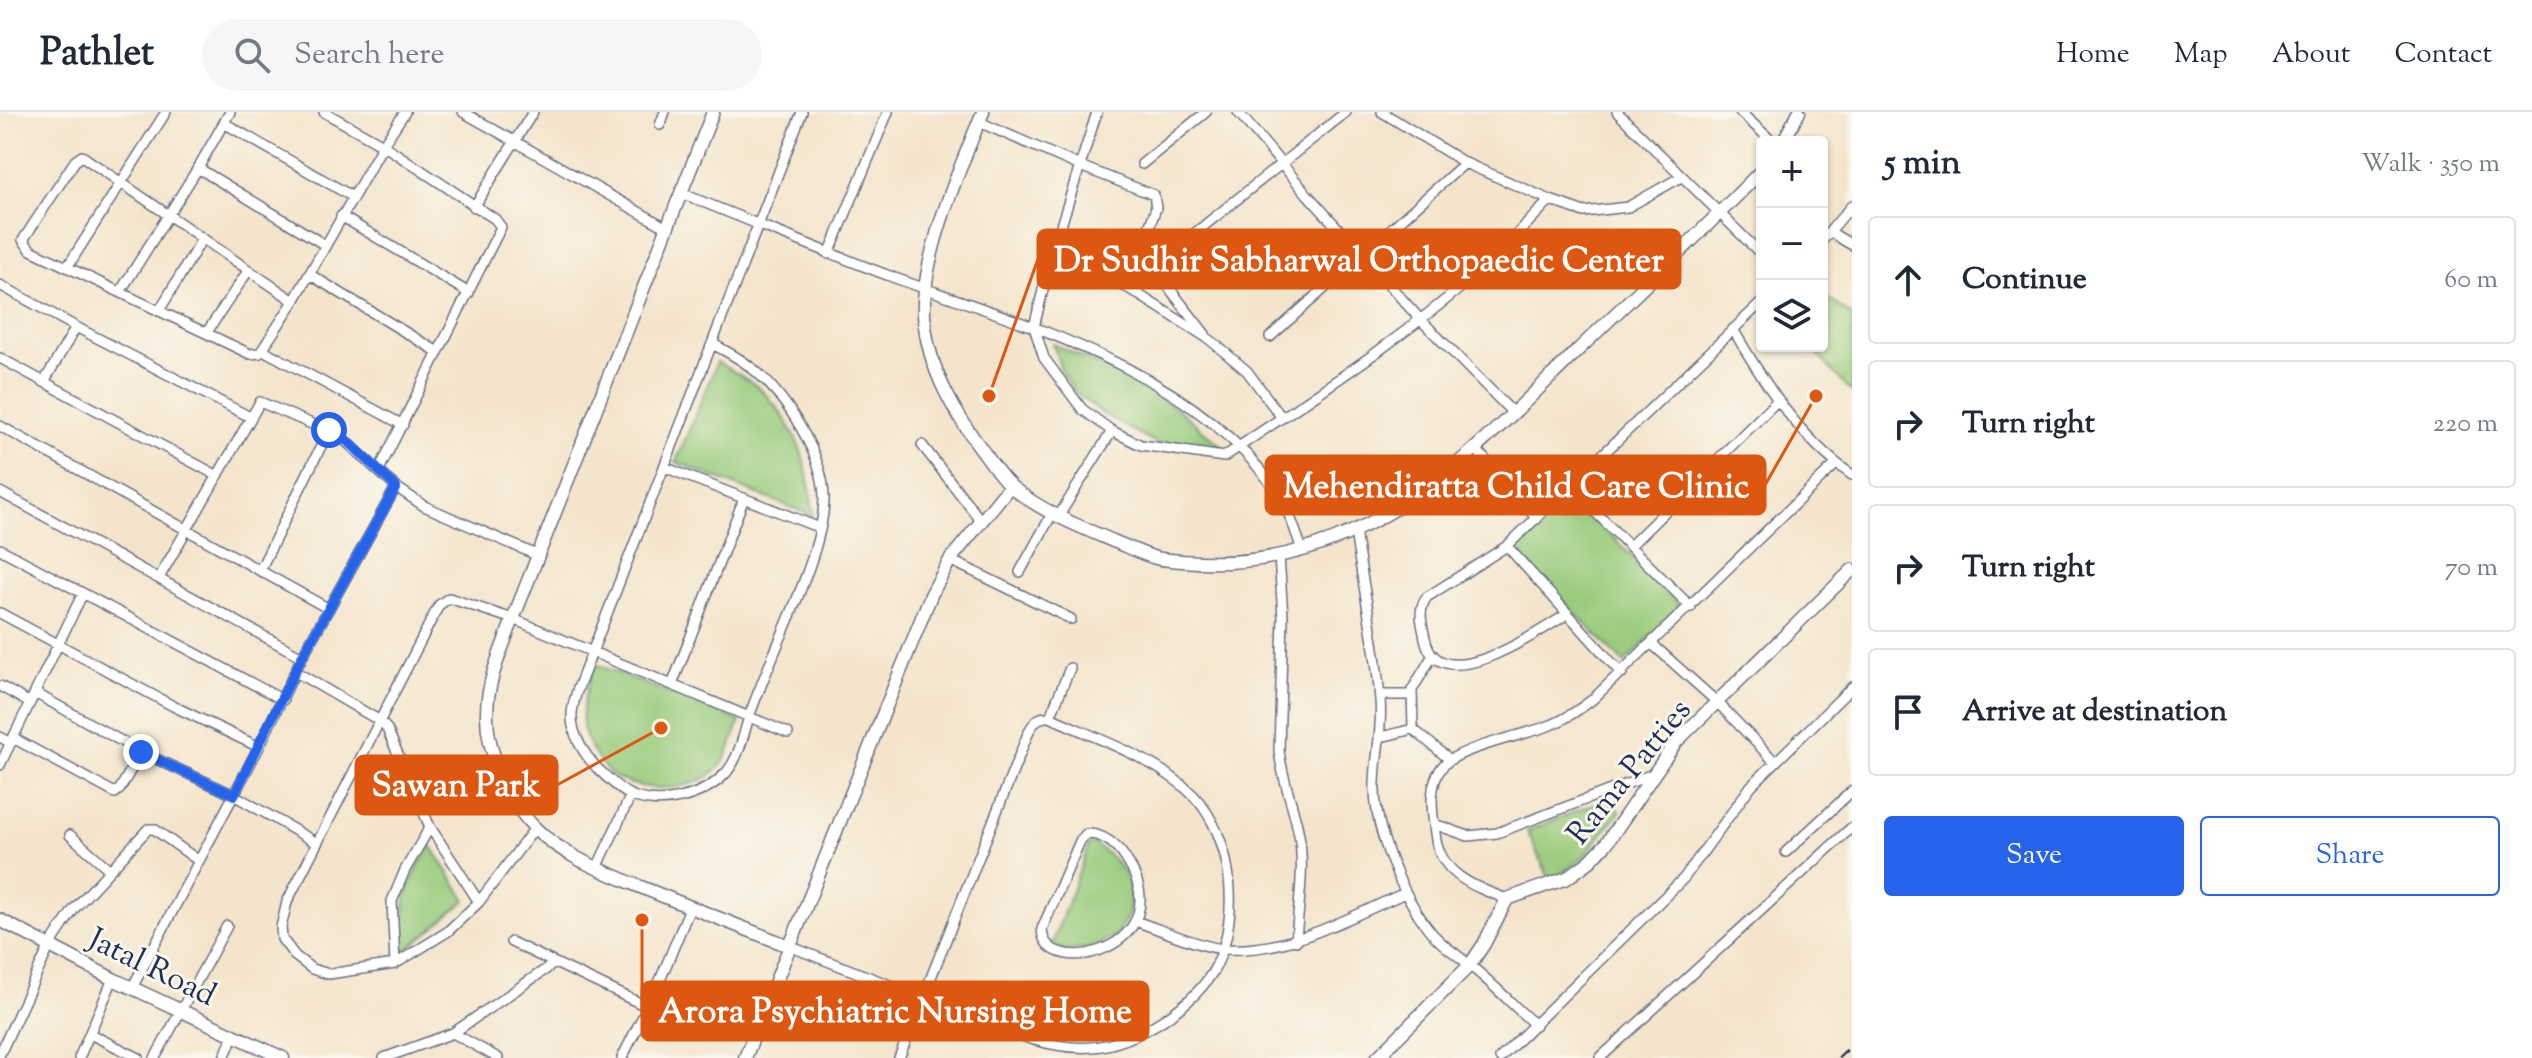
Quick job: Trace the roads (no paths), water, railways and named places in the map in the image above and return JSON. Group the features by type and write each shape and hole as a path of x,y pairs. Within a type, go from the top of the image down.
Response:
{"street":[{"path":"68,266 166,112"},
{"path":"120,292 230,112"},
{"path":"324,112 383,145 495,219 501,227 379,470"},
{"path":"294,301 87,159 78,157 23,240 31,250 254,355 263,350 294,301 341,216 405,112"},
{"path":"463,112 667,228"},
{"path":"474,207 533,112"},
{"path":"660,125 665,112"},
{"path":"713,112 490,684 486,715 501,774 515,803 535,828 564,851 597,868 690,908 922,998 1036,1040 1068,1047 1094,1047 1121,1041 1167,1017 1208,980 1222,949 1230,886 1227,860 1212,819 1194,796 1174,778 1050,717 1035,721 1029,731 922,998 899,1058"},
{"path":"713,344 749,366 773,387 797,422 818,465 824,499 818,540 735,758 726,772 713,783 673,800 631,795 610,781 589,759 576,737 572,714 577,691 802,112"},
{"path":"829,254 888,112"},
{"path":"1097,112 1051,257 1034,327 1044,358 1082,409 1112,431 1141,445 1224,457 1341,380 1420,319 1483,268 1550,200"},
{"path":"1142,164 1206,112"},
{"path":"1238,112 1420,319 1513,413"},
{"path":"1190,237 1346,112"},
{"path":"1382,112 1465,163 1584,212 1628,207 1681,177"},
{"path":"1617,112 1756,249"},
{"path":"1740,112 1766,136"},
{"path":"1786,136 1799,112"},
{"path":"1128,288 1156,208 1154,195 1080,166 981,117 964,156 931,255 925,288 924,315 932,359 946,395 968,433 1010,486 1055,516 1156,559 1209,563 1279,556 1355,531 1413,498 1513,413 1756,176"},
{"path":"224,123 353,197"},
{"path":"1270,337 1465,163"},
{"path":"198,168 325,245"},
{"path":"681,193 829,254 1034,327 1099,354 1151,383 1194,410 1237,447 1276,490 1292,520 1302,550"},
{"path":"1828,234 1852,205"},
{"path":"341,216 469,293"},
{"path":"1830,232 1852,245"},
{"path":"159,311 202,239"},
{"path":"1141,252 1209,339 1255,381 1282,418"},
{"path":"1051,257 1128,288 1209,339"},
{"path":"207,332 248,271"},
{"path":"309,274 438,352"},
{"path":"0,285 250,417"},
{"path":"1567,614 1512,647 1470,664 1442,661 1433,655 1426,644 1420,615 1421,605 1427,597 1507,546 1756,308"},
{"path":"44,382 76,327"},
{"path":"1733,329 1777,401 1836,464 1852,475"},
{"path":"263,350 403,425"},
{"path":"0,358 218,476"},
{"path":"1630,546 1777,401"},
{"path":"159,578 256,405 265,402 329,430 350,443 396,487 424,506 539,556"},
{"path":"0,426 329,609"},
{"path":"260,570 329,430"},
{"path":"1020,572 1112,431"},
{"path":"922,445 982,522"},
{"path":"1475,448 1537,519"},
{"path":"1377,1058 1470,965 1507,899 1458,877 1447,868 1436,844 1434,780 1449,759 1551,725 1586,705 1622,674 1836,464"},
{"path":"664,467 820,528"},
{"path":"745,1058 931,595 950,560 1010,486"},
{"path":"132,988 259,747 302,657 396,487"},
{"path":"1570,487 1691,607"},
{"path":"0,492 302,657"},
{"path":"672,685 744,498"},
{"path":"1355,531 1380,695 1381,737 1375,782 1376,802 1386,841 1405,893 1437,940 1470,965 1535,1025"},
{"path":"1507,546 1622,674"},
{"path":"0,549 283,700"},
{"path":"1279,556 1283,617 1279,750 1281,772 1301,851 1296,941"},
{"path":"950,560 1071,619"},
{"name":"Rama Patties","path":"1507,899 1567,878 1590,861 1606,844 1676,742 1852,570"},
{"path":"0,765 82,595"},
{"path":"535,828 479,902 447,932 395,964 329,974 312,969 282,939 281,927 287,902 315,842 443,600 455,598 513,619 788,733"},
{"path":"0,613 173,706 259,747"},
{"path":"1652,644 1718,703 1775,762"},
{"path":"1413,729 1413,686 1433,655"},
{"path":"1050,717 1070,668"},
{"path":"296,672 380,721 387,729 430,827 479,902"},
{"path":"0,686 30,703"},
{"path":"1500,1058 1684,878 1751,786 1852,687"},
{"path":"35,693 141,752 234,795 315,842"},
{"path":"1380,695 1411,695"},
{"path":"1381,737 1413,729"},
{"path":"1413,729 1449,759"},
{"path":"0,737 12,740 115,793 141,752"},
{"path":"1434,824 1468,836 1497,833 1653,774"},
{"path":"1786,852 1852,791"},
{"path":"597,868 631,795"},
{"path":"395,964 392,901 405,870 430,827"},
{"path":"1600,1058 1852,827"},
{"path":"0,1054 50,945 81,899 151,828 199,861"},
{"path":"1086,834 1095,834 1113,843 1136,874 1140,893 1135,921 1127,934 1107,950 1070,954 1055,952 1046,945 1042,929 1080,841 1086,834"},
{"path":"70,835 110,870"},
{"path":"1135,921 1222,949 1296,941 1405,893"},
{"path":"622,1058 648,1007 690,908"},
{"name":"Jatal Road","path":"0,920 113,979 283,1058"},
{"path":"155,1058 227,926"},
{"path":"511,942 648,1007"},
{"path":"384,1058 453,1033 555,963"},
{"path":"79,1058 113,979"},
{"path":"453,1033 498,1058"},
{"path":"90,1034 139,1058"},
{"path":"224,1058 234,1034"}],"railway":[{"path":"1838,1058 1852,1045"}],"place":[{"name":"Dr Sudhir Sabharwal Orthopaedic Center","path":"989,396"},
{"name":"Mehendiratta Child Care Clinic","path":"1816,396"},
{"name":"Sawan Park","path":"661,728"},
{"name":"Arora Psychiatric Nursing Home","path":"642,920"}]}
